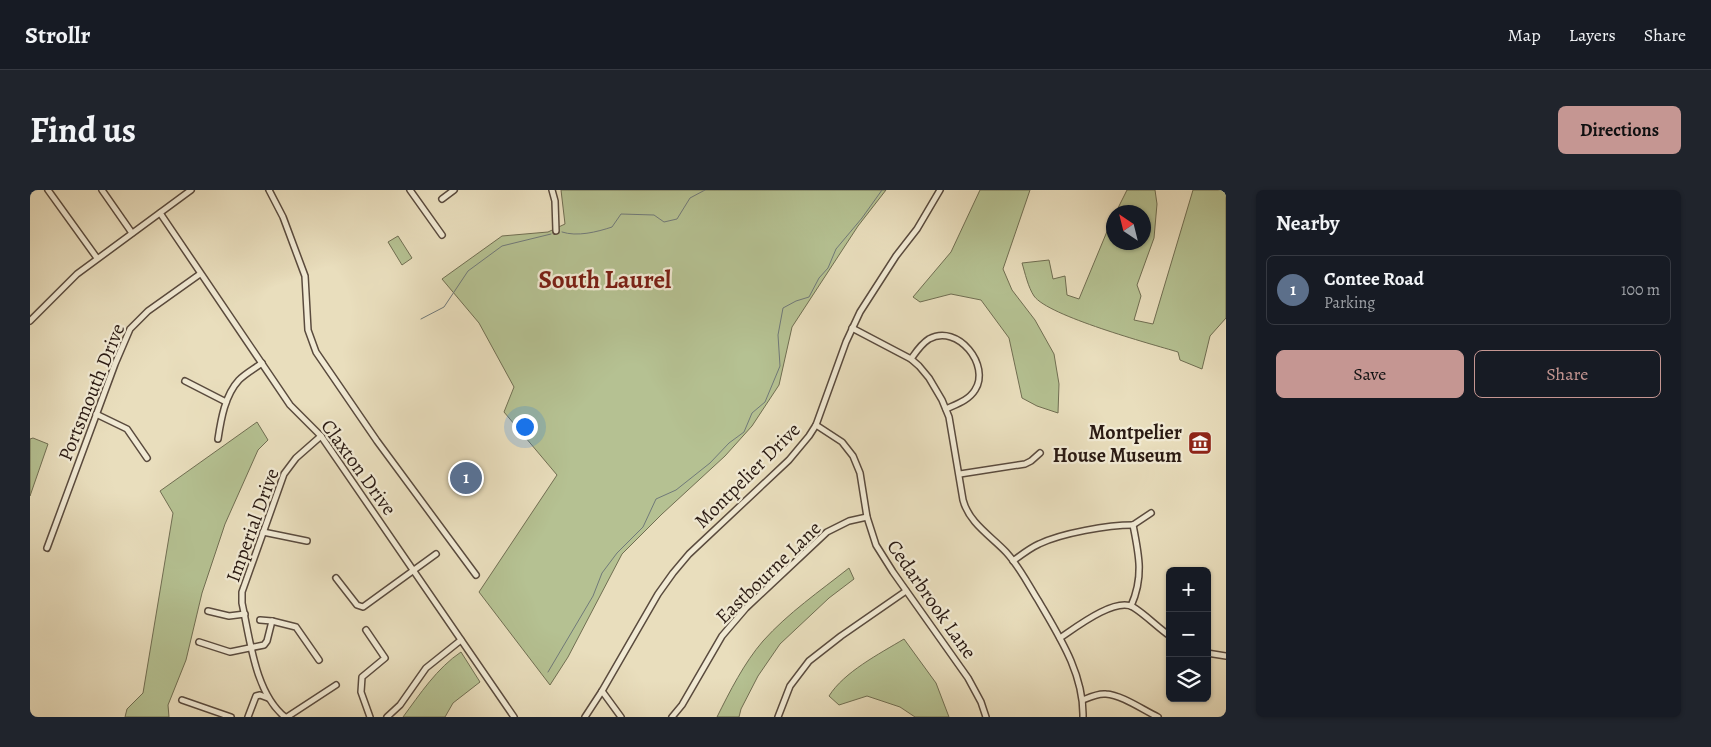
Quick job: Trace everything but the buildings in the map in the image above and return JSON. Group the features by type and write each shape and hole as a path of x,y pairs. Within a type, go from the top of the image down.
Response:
{"street":[{"path":"48,190 97,258"},
{"path":"102,190 132,233"},
{"path":"30,321 58,291 97,258 191,190"},
{"path":"268,190 283,217 305,276 308,330 316,352 376,441 476,575"},
{"path":"410,190 442,235"},
{"path":"442,199 454,190"},
{"path":"552,190 555,201 556,231"},
{"name":"Montpelier Drive","path":"584,717 602,691 658,594 677,568 689,554 789,460 809,436 816,425 852,328 864,305 917,229 940,190"},
{"name":"Claxton Drive","path":"160,213 290,404 321,436 514,717"},
{"name":"Portsmouth Drive","path":"47,548 123,343 133,325 148,311 200,274"},
{"path":"852,328 911,359 929,378 946,409 960,474 963,500 969,514 1012,561 1060,638 1070,659 1083,700 1083,717"},
{"path":"911,359 927,341 939,336 954,337 963,342 967,347 979,370 979,383 970,396 946,409"},
{"path":"218,439 226,402 239,380 262,363"},
{"path":"185,381 226,402"},
{"path":"96,414 127,429 147,458"},
{"name":"Cedarbrook Lane","path":"816,425 842,442 853,456 860,473 867,517 879,551 968,678 981,702 986,717"},
{"name":"Imperial Drive","path":"286,717 268,698 261,683 244,614 242,597 244,584 284,474 296,458 321,436"},
{"path":"960,474 1025,464 1032,461 1040,453"},
{"path":"1012,561 1034,546 1048,541 1092,530 1133,524 1151,512"},
{"name":"Eastbourne Lane","path":"672,717 682,705 716,645 738,616 827,532 842,524 867,517"},
{"path":"1131,606 1136,595 1140,571 1133,524"},
{"path":"263,532 307,540"},
{"path":"336,578 357,605 363,607 436,554"},
{"path":"778,717 790,686 809,661 906,590"},
{"path":"1060,638 1108,609 1122,605 1131,606 1166,633"},
{"path":"208,611 229,616 244,614"},
{"path":"260,620 272,620 296,627 318,660"},
{"path":"199,642 230,652 252,648 266,643 272,620"},
{"path":"366,630 386,658 362,677 361,692 370,717"},
{"path":"387,717 400,705 426,668 461,640"},
{"path":"1211,654 1226,656"},
{"path":"286,717 336,685"},
{"path":"602,691 621,717"},
{"path":"1083,700 1099,694 1106,694 1128,702 1158,717"},
{"path":"248,717 256,696 260,695 268,698"},
{"path":"182,700 230,717"}],"green space":[{"path":"561,190 886,190 858,226 792,327 779,385 752,426 725,456 622,554 568,657 550,685 479,592 557,475 504,412 514,387 479,323 442,279 502,236 548,232 565,224"},
{"path":"980,190 1030,190 1003,269 1012,290 1035,320 1054,354 1059,384 1058,413 1037,406 1022,398 1009,338 981,300 951,294 920,302 913,297 951,252"},
{"path":"1127,190 1155,190 1157,204 1154,238 1151,246 1151,205 1120,205"},
{"path":"1193,190 1226,190 1226,318 1210,336 1202,369 1180,360 1178,352 1101,328 1043,304 1034,296 1022,263 1049,260 1053,279 1065,276 1067,295 1079,299 1106,234 1106,250 1150,250 1137,285 1141,296 1134,320 1153,324"},
{"path":"398,236 412,258 402,265 388,242"},
{"path":"257,422 268,440 258,450 225,524 202,593 186,660 168,705 169,717 125,717 127,709 143,693 173,513 160,491"},
{"path":"33,438 48,444 30,496 30,439"},
{"path":"849,568 854,579 829,598 780,644 758,676 741,709 739,717 717,717 732,687 763,641 794,612"},
{"path":"904,639 936,683 949,717 915,717 900,707 867,696 839,705 829,696 853,671"},
{"path":"461,652 480,682 453,703 445,717 403,717 444,666"}],"waterway":[{"path":"562,232 580,234 606,229 612,227 621,214 654,215 664,222 677,219 690,198 705,190"},
{"path":"548,672 593,596 602,573 617,553 643,527 656,499 676,490 710,463 729,443 744,432 752,413 765,402 780,366 778,335 783,308 809,297 819,278 828,268 836,249 882,190"},
{"path":"421,319 444,307 468,271 502,246 551,234"}],"place":[{"name":"Montpelier House Museum","path":"1200,443"},
{"name":"Contee Road","path":"466,478"}],"district":[{"name":"South Laurel","path":"605,279"}]}
